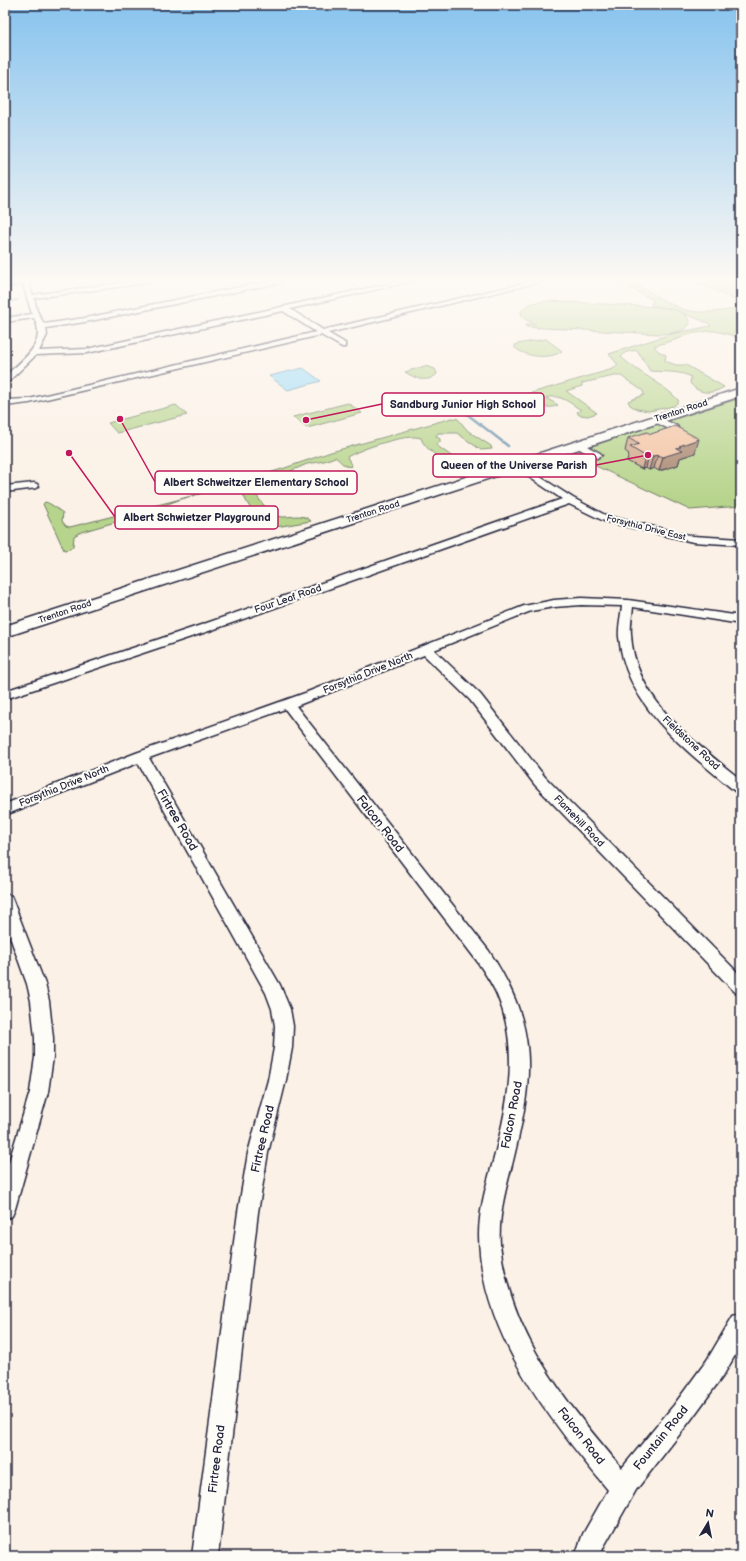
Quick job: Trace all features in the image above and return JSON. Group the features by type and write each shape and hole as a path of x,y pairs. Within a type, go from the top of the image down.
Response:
{"main road":[{"name":"Trenton Road","path":"5,632 741,392"}],"street":[{"path":"5,380 33,354"},
{"path":"5,403 34,400 229,354"},
{"path":"656,419 674,428"},
{"path":"579,445 597,454"},
{"name":"Forsythia Drive East","path":"517,465 570,500 604,518 631,526 693,539 741,542"},
{"path":"5,489 34,486"},
{"name":"Four Leaf Road","path":"5,695 204,628 570,500"},
{"name":"Forsythia Drive North","path":"5,810 141,756 288,704 516,612 544,604 593,600 628,603 741,620"},
{"name":"Fieldstone Road","path":"628,603 624,635 629,660 641,689 666,722 741,788"},
{"name":"Flamehill Road","path":"425,649 475,697 540,781 741,987"},
{"name":"Falcon Road","path":"288,704 483,956 507,997 519,1037 520,1068 515,1112 490,1214 490,1242 494,1278 499,1298 525,1360 543,1388 586,1444 623,1488"},
{"name":"Firtree Road","path":"141,756 274,990 281,1009 284,1026 284,1048 258,1153 248,1212 205,1556"},
{"path":"5,901 36,984 40,1001 44,1038 44,1057 39,1092 5,1209"},
{"name":"Fountain Road","path":"588,1556 592,1543 623,1488 682,1413 714,1368 741,1324"}],"green space":[{"path":"525,354 557,354 551,356"},
{"path":"609,354 624,354 621,357 665,388 679,401 674,406 649,411 637,409 630,405 628,401 644,395 643,391 621,376 614,376 582,383 582,386 566,391 597,413 588,416 579,415 577,412 581,410 569,402 555,397 546,398 558,405 554,407 542,406 527,402 516,403 501,408 490,408 485,406 491,402 521,396 613,369 618,365"},
{"path":"639,354 664,354 666,355 665,361 676,365 686,365 724,387 710,392 701,391 693,387 690,383 691,377 687,375 650,371"},
{"path":"425,366 435,369 437,374 429,379 421,379 405,372"},
{"path":"741,398 741,506 690,510 568,453"},
{"path":"348,403 362,413 307,428 293,417"},
{"path":"176,405 187,415 117,433 108,423"},
{"path":"452,418 458,419 468,431 491,446 492,449 481,450 457,433 438,433 436,436 440,439 440,442 436,445 465,466 456,470 447,469 441,460 426,446 421,438 414,437 372,446 353,454 347,457 352,466 350,467 345,466 335,457 324,461 307,464 286,473 280,474 274,472 246,480 262,503 273,514 282,517 302,516 311,521 270,528 250,507 242,491 237,489 222,492 217,489 181,499 282,469 331,452"},
{"path":"181,499 136,516 81,532 74,536 73,546 70,549 64,550 43,504 45,502 52,505 63,513 62,521 66,526 70,527"}],"water":[{"path":"303,368 321,381 288,390 269,376"}],"building":[{"path":"675,426 699,439 676,448 682,451 663,457 649,454 645,456 630,447 639,444 628,438 647,432 651,434"}],"waterway":[{"path":"467,414 467,408 506,395"},
{"path":"457,407 467,414"},
{"path":"467,414 508,446"}],"place":[{"name":"Albert Schweitzer Elementary School","path":"120,419"},
{"name":"Sandburg Junior High School","path":"306,420"},
{"name":"Albert Schwietzer Playground","path":"69,453"},
{"name":"Queen of the Universe Parish","path":"648,455"}]}
